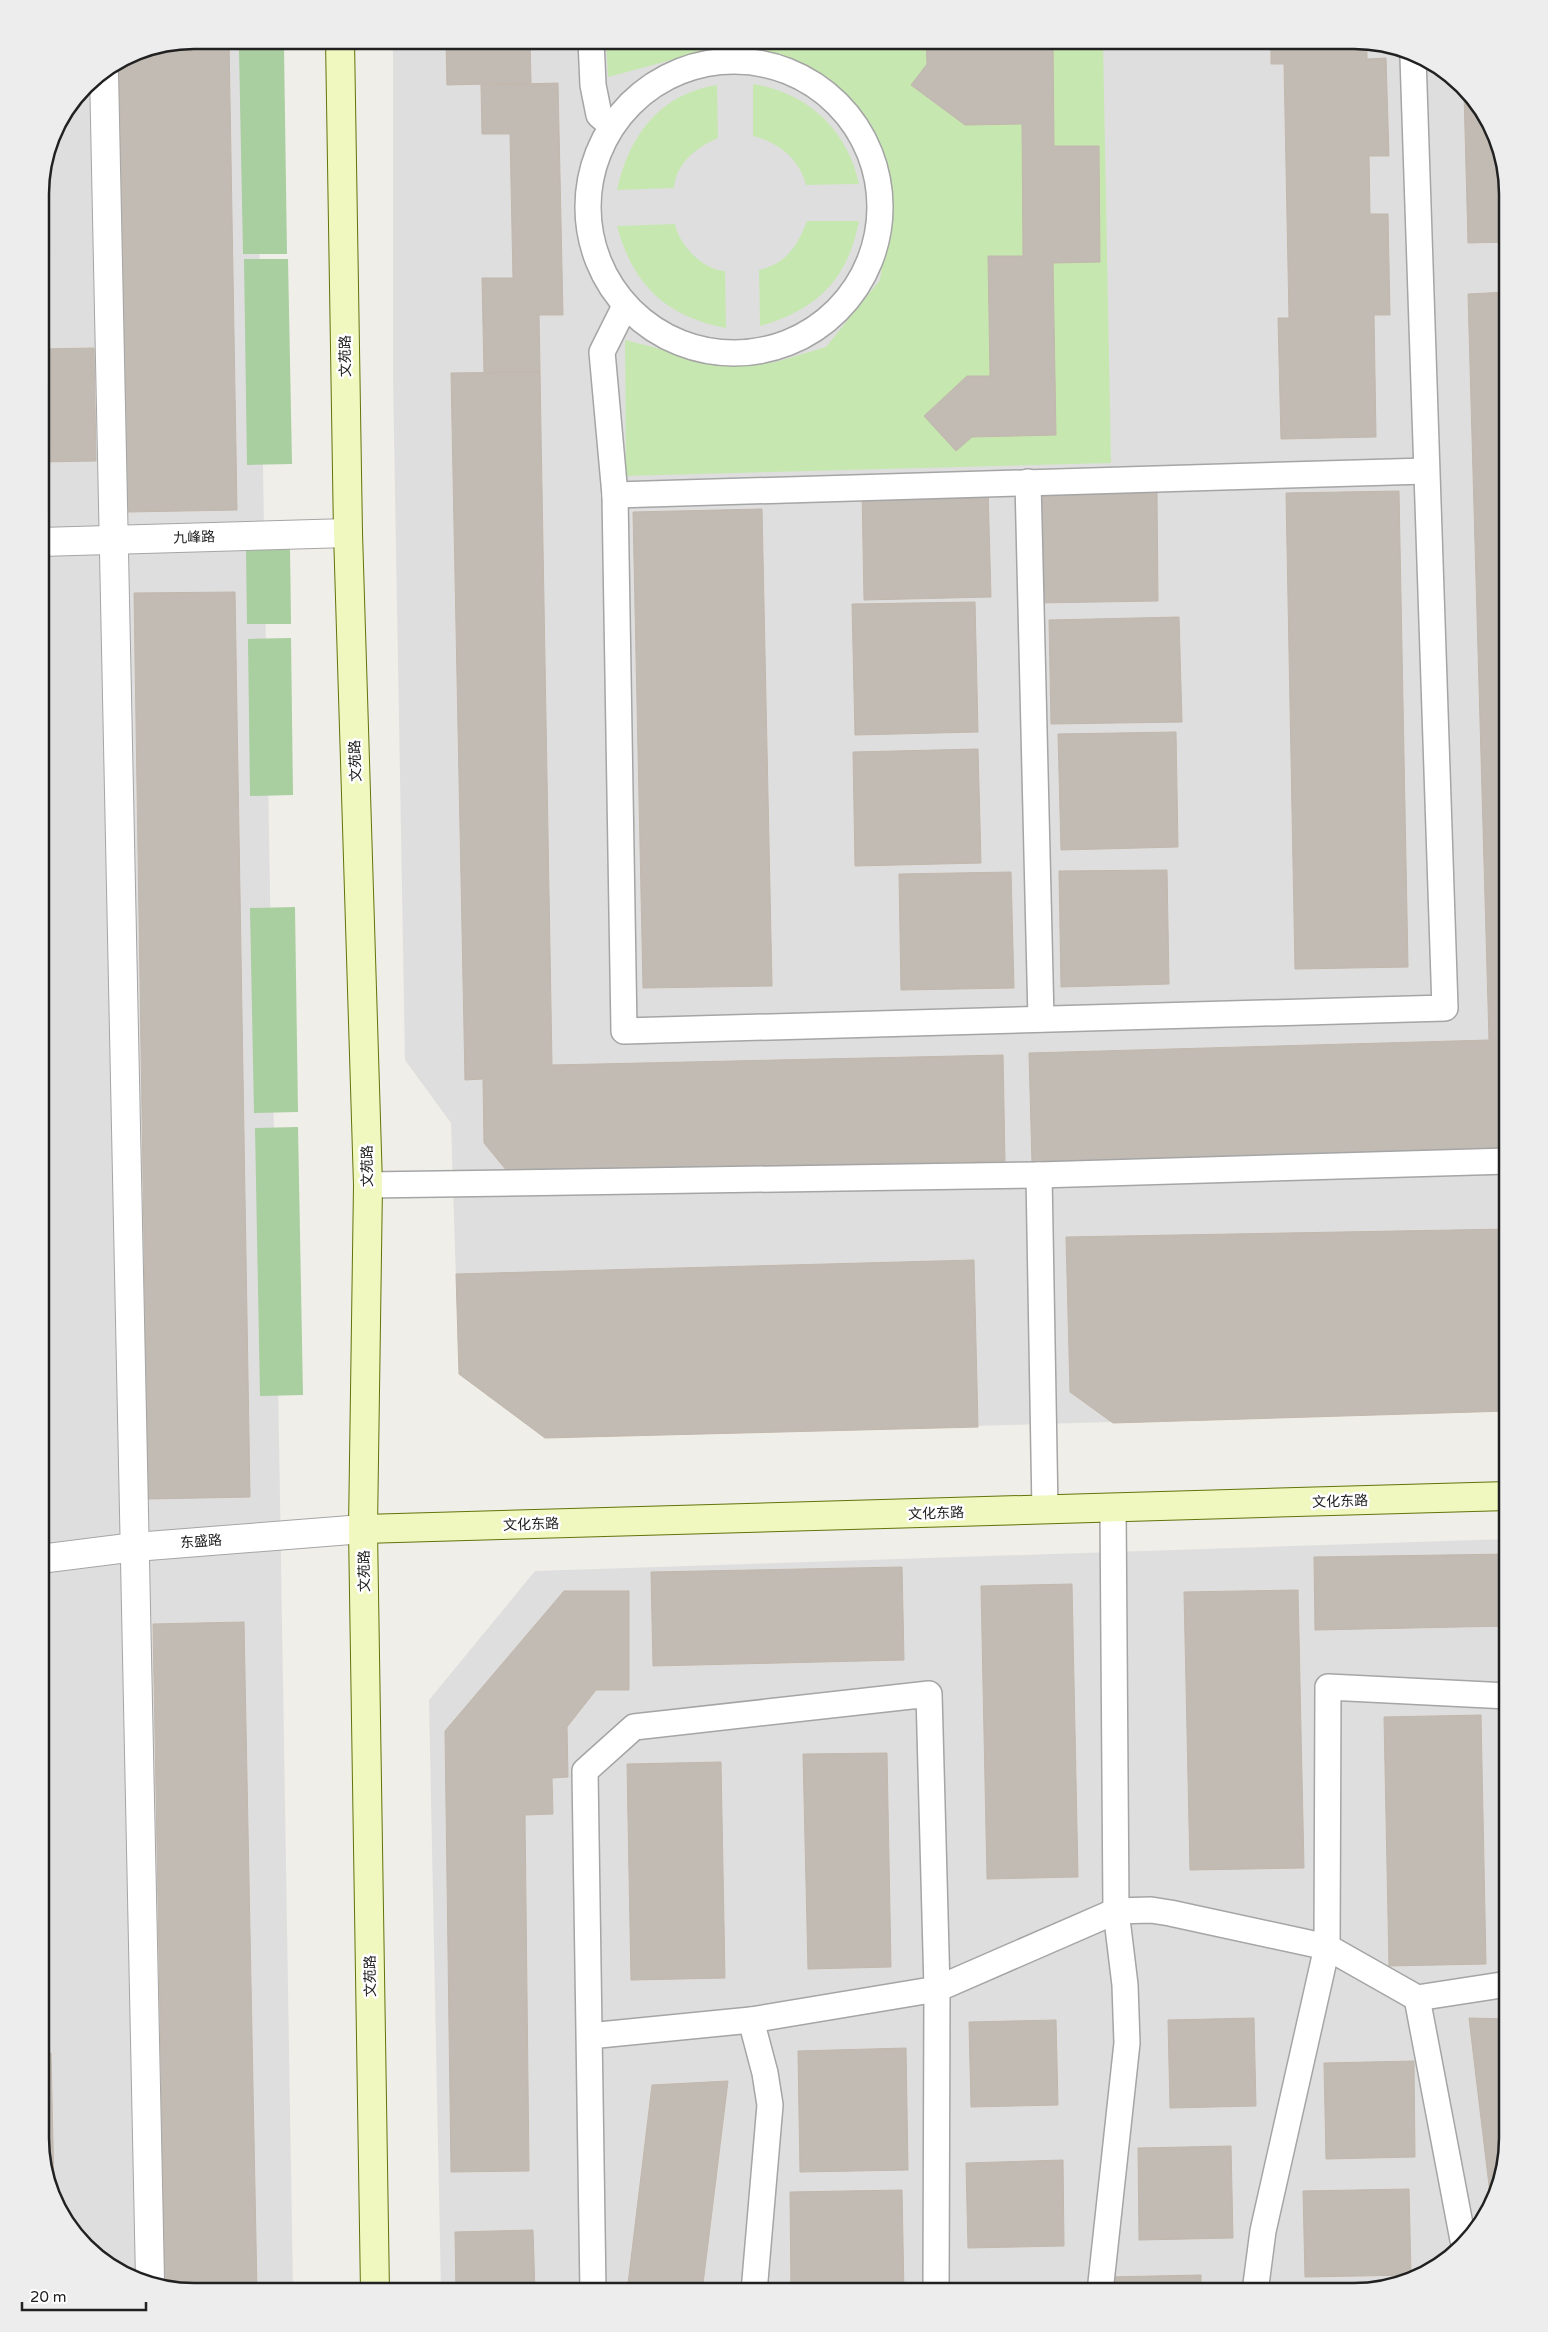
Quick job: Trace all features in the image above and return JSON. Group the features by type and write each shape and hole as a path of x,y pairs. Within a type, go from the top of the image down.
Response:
{"main road":[{"name":"文苑路","path":"340,49 348,533 368,1185 363,1529 375,2283"},
{"name":"文化东路","path":"363,1529 1499,1496"}],"street":[{"path":"104,80 150,2277"},
{"name":"九峰路","path":"49,542 348,533"},
{"name":"东盛路","path":"49,1558 135,1547 363,1529"}],"lane":[{"path":"591,49 593,85 599,115 612,126"},
{"path":"736,60 784,68 826,92 858,128 878,173 880,222 868,268 841,309 802,338 757,353 709,352 664,336 625,306 599,265 588,218 592,170 612,126 646,90 688,67 736,60"},
{"path":"625,306 602,352 615,495 624,1031 1445,1008 1413,62"},
{"path":"615,495 1426,471"},
{"path":"1028,482 1041,1019"},
{"path":"368,1185 1039,1175 1499,1161"},
{"path":"1039,1175 1045,1510"},
{"path":"1101,2283 1127,2042 1125,1985 1116,1910 1113,1508"},
{"path":"1256,2283 1263,2231 1327,1947 1328,1687 1499,1696"},
{"path":"594,2283 585,1772 634,1727 929,1694 936,1989 936,2283"},
{"path":"589,2036 751,2020 936,1989 1116,1910 1150,1910 1170,1913 1327,1947 1417,1998 1499,1985"},
{"path":"1417,1998 1462,2235"},
{"path":"751,2020 765,2073 770,2105 755,2283"}],"shaded area":[{"path":"184,49 256,49 293,2283 184,2283 147,2276 113,2259 98,2247 85,2234 68,2211 54,2176 50,2157 49,184 56,147 73,113 91,91 113,73 147,56 166,52"},
{"path":"393,49 1364,49 1401,56 1435,73 1450,85 1475,113 1488,138 1498,175 1499,194 1499,1411 545,1438 459,1374 451,1123 405,1060 393,378"},
{"path":"1499,1539 1499,2138 1498,2157 1488,2194 1480,2211 1469,2227 1457,2241 1427,2264 1392,2278 1373,2282 441,2283 429,1700 535,1571"}],"green space":[{"path":"239,49 284,49 287,254 243,254"},
{"path":"606,49 1103,49 1111,463 626,476 625,340 703,360 772,363 826,347 880,280 889,218 878,145 852,105 802,70 751,53 709,50 608,77"},
{"path":"753,84 773,88 791,95 822,117 835,131 845,147 854,165 859,184 806,185 799,167 787,153 771,143 753,136"},
{"path":"717,85 718,138 695,151 689,157 679,171 674,188 617,190 622,170 630,152 639,135 650,121 663,108 679,98 697,90"},
{"path":"807,221 859,221 847,260 827,289 813,301 798,311 760,326 759,270 777,263 790,252"},
{"path":"675,224 681,240 693,255 708,266 725,271 726,328 704,323 685,315 655,295 642,281 632,265 617,226"},
{"path":"244,259 288,259 292,464 247,465"},
{"path":"290,548 291,624 247,624 246,549"},
{"path":"291,638 293,795 250,796 248,639"},
{"path":"295,907 298,1112 254,1113 250,908"},
{"path":"298,1127 303,1395 260,1396 255,1128"}],"building":[{"path":"184,49 229,49 237,510 127,512 119,70 147,56 166,52"},
{"path":"446,49 530,49 531,83 447,85"},
{"path":"926,49 1053,49 1054,146 1099,146 1100,262 1053,263 1056,435 972,437 956,451 924,416 967,376 990,376 988,256 1023,256 1022,124 965,125 911,85 927,64"},
{"path":"1271,49 1364,49 1367,50 1367,59 1386,58 1389,156 1369,156 1370,214 1388,214 1390,315 1374,315 1376,437 1281,439 1278,318 1289,318 1284,64 1271,64"},
{"path":"558,83 563,315 539,315 540,372 484,373 482,278 513,278 510,134 482,134 481,85"},
{"path":"1464,99 1480,121 1488,138 1498,175 1499,194 1499,242 1468,243"},
{"path":"1499,292 1499,1149 1032,1163 1029,1053 1489,1040 1468,294"},
{"path":"94,348 96,461 49,462 49,349"},
{"path":"540,372 552,1065 1003,1055 1005,1161 507,1171 484,1143 483,1079 465,1080 451,373"},
{"path":"988,487 991,597 864,600 862,489"},
{"path":"1399,491 1408,967 1295,969 1286,493"},
{"path":"1157,493 1158,601 1035,603 1034,496"},
{"path":"762,509 772,986 643,988 633,512"},
{"path":"235,592 250,1497 148,1499 134,593"},
{"path":"975,602 978,732 855,735 852,604"},
{"path":"1179,617 1182,722 1051,724 1049,620"},
{"path":"1176,732 1178,847 1061,850 1058,734"},
{"path":"978,749 981,863 855,866 853,752"},
{"path":"1167,870 1169,984 1061,987 1059,871"},
{"path":"1011,872 1014,988 901,990 899,874"},
{"path":"1499,1229 1499,1411 1113,1423 1070,1392 1066,1237"},
{"path":"974,1260 978,1427 545,1438 459,1374 456,1274"},
{"path":"1499,1554 1499,1626 1315,1630 1314,1557"},
{"path":"902,1567 904,1660 653,1666 651,1572"},
{"path":"1072,1584 1078,1877 987,1879 981,1586"},
{"path":"1298,1590 1304,1868 1190,1870 1184,1592"},
{"path":"564,1591 629,1591 629,1690 596,1690 567,1727 568,1777 552,1778 553,1814 525,1815 529,2171 451,2172 445,1731"},
{"path":"244,1622 257,2283 184,2283 165,2280 153,1624"},
{"path":"1481,1715 1486,1964 1389,1966 1384,1717"},
{"path":"887,1753 891,1967 808,1969 803,1754"},
{"path":"721,1762 725,1978 631,1980 627,1764"},
{"path":"1254,2018 1256,2106 1170,2108 1168,2020"},
{"path":"1469,2018 1499,2019 1498,2157 1490,2189"},
{"path":"1056,2020 1058,2105 971,2107 969,2022"},
{"path":"906,2048 908,2170 800,2172 798,2051"},
{"path":"49,2053 51,2053 54,2174 49,2138"},
{"path":"1414,2061 1415,2157 1326,2159 1324,2063"},
{"path":"728,2081 703,2283 628,2283 652,2085"},
{"path":"1231,2146 1233,2238 1139,2240 1138,2148"},
{"path":"1063,2160 1064,2246 968,2248 966,2163"},
{"path":"1409,2189 1411,2272 1400,2275 1305,2277 1303,2191"},
{"path":"902,2190 904,2283 791,2283 790,2192"},
{"path":"533,2230 535,2283 456,2283 455,2232"},
{"path":"1201,2275 1201,2283 1108,2283 1108,2277"}]}
